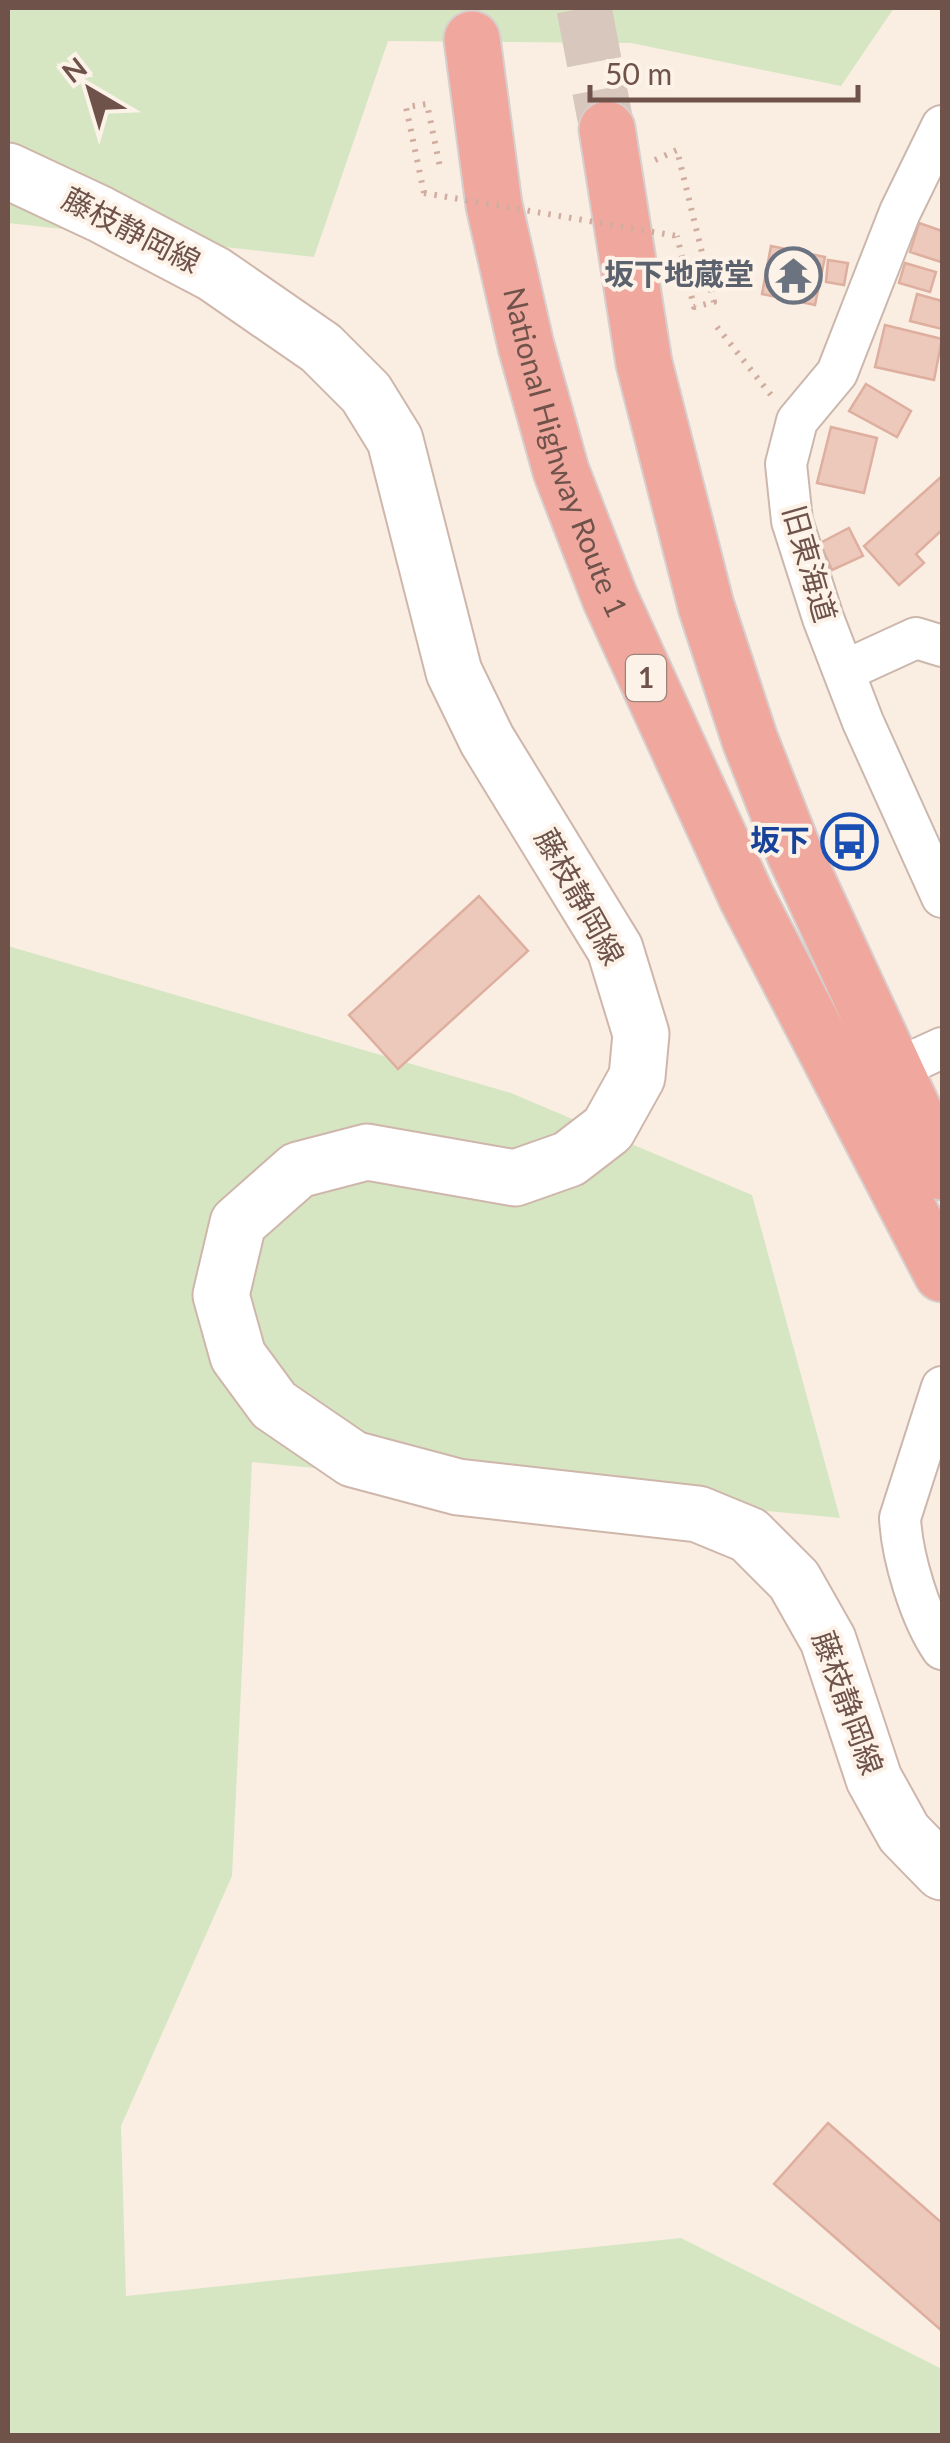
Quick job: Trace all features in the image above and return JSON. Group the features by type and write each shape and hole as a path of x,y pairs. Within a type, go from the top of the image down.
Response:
{"highway":[{"name":"National Highway Route 1","path":"472,39 494,205 526,346 575,508 610,598 747,898 942,1274"},
{"path":"607,129 644,362 706,606 750,740 794,852 921,1057 942,1172"}],"main road":[{"name":"藤枝静岡線","path":"8,171 214,274 321,348 366,393 395,440 454,672 487,740 615,949 641,1034 637,1077 608,1129 569,1159 515,1178 367,1152 298,1170 238,1223 220,1295 238,1356 274,1405 353,1459 458,1486 698,1514 749,1535 794,1580 828,1640 874,1779 904,1832 942,1872"}],"street":[{"name":"旧東海道","path":"942,126 900,212 837,374 797,420 786,464 792,521 822,618 942,896"},
{"path":"844,671 916,638 942,646"},
{"path":"942,1387 900,1518 901,1538 930,1631 942,1649"}],"path":[{"path":"443,182 427,104 406,107 424,193 677,236 694,307 714,302 677,150 654,160"},
{"path":"717,327 765,390 797,420"}],"green space":[{"path":"8,8 894,8 841,86 631,43 388,41 314,257 8,223"},
{"path":"8,946 511,1093 752,1195 840,1518 252,1462 232,1876 121,2126 126,2296 681,2238 942,2369 942,2435 8,2435"}],"building":[{"path":"919,223 942,231 941,262 910,252"},
{"name":"坂下地蔵堂","path":"771,246 825,257 815,305 762,294"},
{"path":"828,260 848,263 844,285 826,282"},
{"path":"905,263 936,272 930,292 899,283"},
{"path":"917,294 942,301 942,329 910,321"},
{"path":"885,325 942,339 934,380 875,367"},
{"path":"866,384 911,411 897,437 849,411"},
{"path":"831,427 877,438 864,493 817,483"},
{"path":"942,476 942,530 916,554 924,563 899,585 864,546"},
{"path":"849,528 863,556 832,570 820,543"},
{"path":"479,896 528,951 398,1069 349,1015"},
{"path":"828,2123 942,2223 942,2331 774,2184"}],"tunnel":[{"path":"584,8 607,129"}],"place":[{"name":"坂下地蔵堂","path":"793,275"},
{"name":"坂下","path":"849,841"}]}
